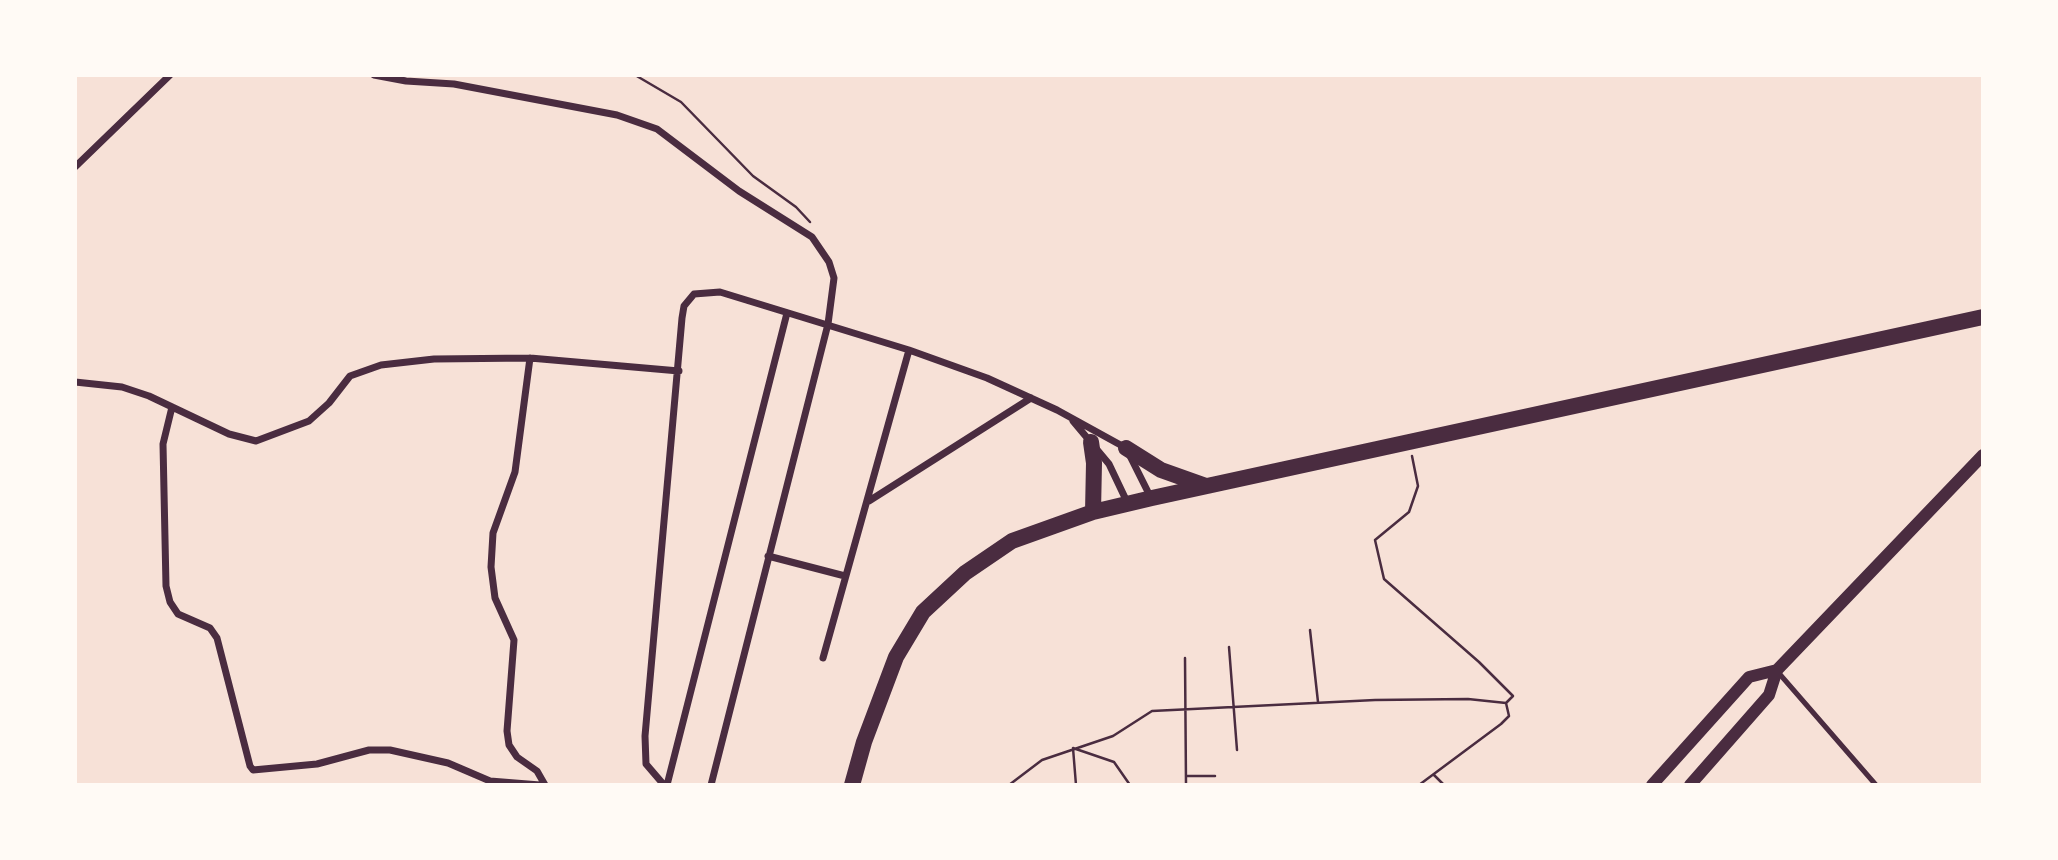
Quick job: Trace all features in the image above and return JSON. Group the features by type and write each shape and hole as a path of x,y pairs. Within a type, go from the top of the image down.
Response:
{"main road":[{"path":"852,785 864,742 895,657 923,612 965,573 1012,541 1093,512 1152,498 1410,444 1983,317"},
{"path":"1091,442 1094,463 1093,512"},
{"path":"1126,448 1161,470 1208,486"}],"street":[{"path":"75,167 170,75"},
{"path":"374,75 454,84 617,115 648,125 681,145 739,191 812,237 829,262 834,278 828,324 711,785"},
{"path":"665,785 646,764 645,736 682,317 684,306 694,294 720,292 828,324 909,349 1031,398 1126,448 1152,498"},
{"path":"665,785 787,313"},
{"path":"823,657 909,349"},
{"path":"75,382 122,387 173,407 229,434 256,441 320,414 350,376 363,369 434,359 530,358 679,371"},
{"path":"173,407 163,444 166,586 170,602 178,614 210,628 217,638 253,770 283,769 369,750 390,750 448,763 481,779 543,785 537,771 517,757 509,745 507,730 514,640 495,598 491,567 493,533 515,472 530,358"},
{"path":"868,502 1031,398"},
{"path":"1068,416 1109,464 1128,504"},
{"path":"1690,785 1769,695 1777,670 1983,455"},
{"path":"768,556 845,576"},
{"path":"1652,785 1749,677 1777,670"}],"lane":[{"path":"1777,670 1876,785"}],"path":[{"path":"114,75 139,75"},
{"path":"635,75 681,102 703,121 753,176 808,217 812,237"},
{"path":"1410,444 1418,486 1409,512 1376,540 1384,579 1479,662 1513,696 1506,703"},
{"path":"1310,630 1318,702"},
{"path":"1229,647 1237,750"},
{"path":"1185,658 1186,785"},
{"path":"1009,785 1042,760 1113,736 1152,711 1318,702 1468,699 1506,703"},
{"path":"1419,785 1509,716 1506,703"},
{"path":"1073,748 1076,785"},
{"path":"1073,748 1114,762 1130,785"},
{"path":"1434,774 1444,785"},
{"path":"1186,776 1215,776"}]}
